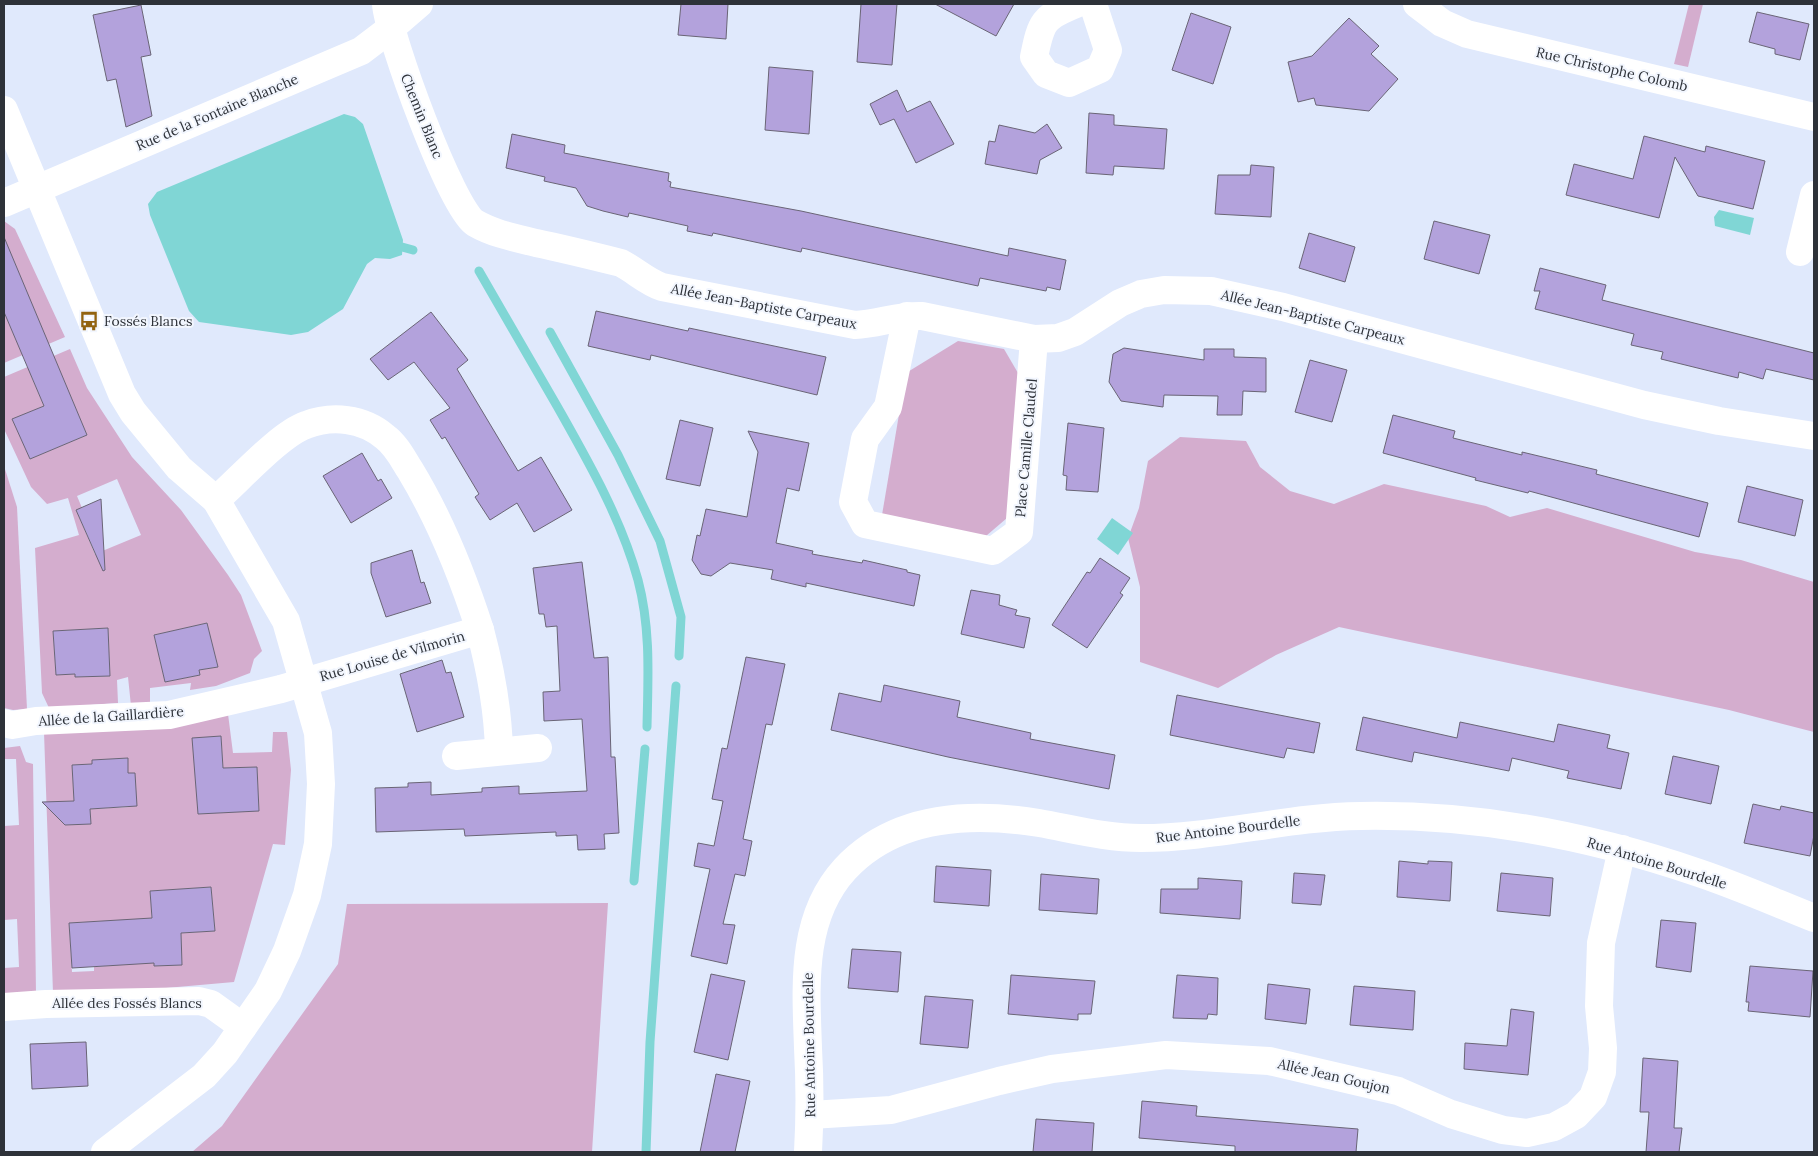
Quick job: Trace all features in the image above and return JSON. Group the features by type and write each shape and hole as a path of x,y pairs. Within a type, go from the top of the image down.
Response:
{"street":[{"name":"Rue de la Fontaine Blanche","path":"4,203 361,51 388,16 419,4"},
{"path":"1076,4 1051,14 1039,33 1034,57 1046,74 1069,83 1100,69 1108,50 1093,4"},
{"name":"Rue Christophe Colomb","path":"1417,4 1442,23 1467,34 1814,117"},
{"name":"Chemin Blanc","path":"388,16 408,82 453,192 473,222"},
{"path":"4,110 122,394 133,412 180,468 216,500 286,622 318,733 321,784 318,844 307,895 287,951 268,991 243,1028 204,1076 105,1152"},
{"path":"1800,252 1814,195"},
{"name":"Allée Jean-Baptiste Carpeaux","path":"473,222 499,234 621,263 650,283 662,287 855,325 907,316 922,316 1034,339 1058,338 1075,332 1120,303 1141,294 1164,290 1211,291 1283,307 1644,406 1719,421 1814,436"},
{"name":"Place Camille Claudel","path":"907,316 888,408 865,439 853,502 866,524 993,551 1019,532 1034,339"},
{"name":"Rue Louise de Vilmorin","path":"216,500 286,437 305,425 329,420 350,420 368,426 386,437 398,451 423,492 450,546 480,630 491,669 498,710 499,751"},
{"name":"Rue Louise de Vilmorin","path":"304,682 480,630"},
{"name":"Allée de la Gaillardière","path":"4,723 12,725 36,721 169,715 304,682"},
{"path":"456,756 538,748"},
{"name":"Rue Antoine Bourdelle","path":"808,1152 811,1115 806,981 810,941 822,904 843,870 869,846 909,827 948,818 988,818 1039,824 1097,836 1140,838 1216,833 1292,820 1359,816 1420,817 1475,821 1581,839 1622,850 1701,873 1814,918"},
{"name":"Allée Jean Goujon","path":"811,1115 891,1110 1052,1069 1166,1055 1269,1061 1398,1091 1451,1114 1503,1130 1527,1133 1554,1127 1576,1115 1593,1097 1602,1072 1603,1048 1599,1006 1601,943 1622,850"},
{"name":"Allée des Fossés Blancs","path":"4,1007 46,1004 199,1001 211,1004 243,1028"}],"shaded area":[{"path":"1689,4 1703,4 1688,67 1674,64"},
{"path":"344,114 355,117 363,124 403,240 402,255 390,259 375,258 367,264 343,309 308,332 291,335 199,322 189,311 150,215 148,204 157,192"},
{"path":"1719,210 1754,218 1750,235 1715,226 1714,217"},
{"path":"4,221 15,229 65,337 4,363 4,312 16,340 12,258 4,261"},
{"path":"958,341 1004,349 1021,378 1007,518 986,536 882,515 906,373"},
{"path":"70,349 87,388 132,457 181,510 241,595 262,651 254,659 250,673 216,686 190,690 191,683 150,688 150,704 131,706 128,677 117,680 118,703 49,708 42,693 35,548 79,535 68,498 47,504 31,487 4,429 4,377","holes":["57,365 87,435 30,459 13,419 44,406 31,376","117,479 141,535 95,554 76,510 82,508 77,496","207,623 218,667 199,670 200,675 165,682 154,635","108,628 110,676 75,677 75,674 56,675 53,631"]},
{"path":"1180,437 1246,441 1260,467 1290,491 1334,504 1384,484 1486,506 1510,517 1547,508 1695,552 1741,560 1814,582 1814,732 1729,710 1339,627 1276,655 1218,688 1140,662 1140,587 1128,538 1139,508 1148,461"},
{"path":"4,466 17,507 27,709 13,710 4,708"},
{"path":"1112,518 1133,533 1118,555 1097,539"},
{"path":"228,714 233,753 272,752 273,732 287,732 291,770 285,845 273,844 234,982 109,993 53,993 44,732","holes":["221,736 223,768 257,767 259,810 198,814","127,758 130,807 90,809 91,824 65,825 62,822 61,802 74,801 72,765 92,764 92,760","211,887 215,931 181,933 182,965 155,966 150,891","125,920 128,964 94,967 94,971 72,972 69,923"]},
{"path":"20,746 26,762 33,764 36,994 4,995 4,968 19,967 17,919 4,920 4,826 19,825 16,759 4,759 4,748"},
{"path":"608,903 592,1152 192,1152 222,1126 338,964 347,904"}],"building":[{"path":"681,4 728,4 726,39 678,35"},
{"path":"861,4 897,4 892,65 857,62"},
{"path":"935,4 1014,4 996,36"},
{"path":"141,5 151,55 141,57 152,116 126,127 116,79 107,81 93,15"},
{"path":"1757,12 1809,24 1800,60 1775,54 1775,49 1749,42"},
{"path":"1191,13 1231,27 1213,84 1172,70"},
{"path":"1349,18 1379,46 1371,54 1398,79 1369,111 1316,105 1314,98 1298,102 1288,62 1312,56"},
{"path":"769,67 813,71 809,134 765,130"},
{"path":"897,90 907,112 930,101 954,144 916,163 894,119 880,125 870,104"},
{"path":"1089,113 1114,115 1114,125 1167,129 1164,169 1114,166 1113,175 1086,173"},
{"path":"1047,124 1062,148 1040,160 1037,174 985,164 989,141 995,142 999,125 1035,133"},
{"path":"512,134 565,145 564,153 669,173 668,181 671,182 670,187 801,211 1008,256 1009,248 1066,260 1060,290 1047,287 1046,291 980,278 978,286 802,248 801,252 713,233 712,236 687,231 688,226 629,213 628,217 603,211 587,206 576,188 544,181 545,177 506,168"},
{"path":"1644,136 1705,152 1706,146 1765,161 1753,209 1698,196 1675,157 1659,218 1566,195 1574,164 1633,179"},
{"path":"1251,165 1274,167 1271,217 1215,214 1218,175 1250,175"},
{"path":"1434,221 1490,235 1479,274 1424,259"},
{"path":"1309,233 1355,247 1345,282 1299,268"},
{"path":"4,237 87,435 30,459 12,419 44,406 4,312"},
{"path":"1540,268 1606,285 1602,300 1814,353 1814,380 1766,369 1763,379 1739,372 1738,378 1661,359 1663,352 1631,345 1634,334 1535,309 1540,291 1534,291"},
{"path":"596,311 688,331 689,328 826,357 817,395 651,355 650,360 588,346"},
{"path":"431,312 468,360 457,369 518,471 541,457 572,510 534,532 517,503 490,520 475,497 479,494 445,437 442,439 430,420 450,408 414,362 388,380 370,359"},
{"path":"1124,348 1204,360 1204,349 1234,349 1234,357 1266,358 1266,392 1243,391 1242,415 1217,415 1218,396 1164,395 1163,407 1121,401 1109,382 1113,354"},
{"path":"1310,360 1347,370 1332,422 1295,412"},
{"path":"1393,415 1455,431 1453,438 1522,455 1522,452 1597,470 1596,474 1708,503 1699,537 1529,491 1528,493 1475,480 1476,478 1383,453"},
{"path":"680,420 713,428 700,486 666,479"},
{"path":"1068,423 1104,428 1098,492 1066,490 1067,476 1063,475"},
{"path":"748,431 809,443 799,491 787,488 776,543 813,551 812,554 862,563 863,560 907,570 907,572 920,575 914,606 806,583 806,587 771,579 773,570 730,563 711,576 701,574 692,560 697,535 700,536 706,509 747,517 758,452"},
{"path":"362,453 378,481 381,479 392,498 351,523 323,476"},
{"path":"1747,486 1803,500 1795,536 1738,522"},
{"path":"101,499 105,570 103,571 76,510"},
{"path":"412,550 421,583 424,582 431,603 386,617 371,573 371,563"},
{"path":"1100,558 1130,578 1120,593 1123,595 1087,648 1052,625 1087,572 1090,573"},
{"path":"582,562 594,658 608,657 611,757 615,757 619,833 604,834 605,849 578,850 577,835 556,836 556,832 465,836 464,829 376,832 375,788 408,787 408,783 431,782 431,795 482,792 482,788 519,786 519,794 587,791 582,719 544,721 543,692 560,691 557,626 546,627 544,614 539,614 533,568"},
{"path":"971,590 1000,595 999,605 1017,610 1015,615 1030,618 1024,648 961,634"},
{"path":"207,623 218,667 199,670 200,675 165,682 154,635"},
{"path":"108,628 110,676 75,677 75,674 56,675 53,631"},
{"path":"746,657 785,664 772,725 766,724 743,839 752,841 745,876 735,874 723,924 735,925 727,964 691,956 710,869 694,866 698,843 714,846 723,801 712,799 722,748 727,749"},
{"path":"442,660 446,673 451,672 464,717 417,732 400,674"},
{"path":"884,685 960,701 957,717 1031,733 1030,739 1115,755 1109,789 948,757 831,730 839,693 881,702"},
{"path":"1177,695 1320,723 1314,753 1287,748 1284,758 1170,735"},
{"path":"1363,717 1457,738 1460,722 1554,742 1558,724 1610,735 1607,748 1629,753 1621,789 1567,778 1569,771 1512,758 1509,771 1414,752 1412,762 1356,750"},
{"path":"221,736 223,768 257,767 259,811 198,814 192,738"},
{"path":"1673,756 1719,766 1711,804 1665,794"},
{"path":"128,758 128,773 135,773 137,806 90,809 91,824 65,825 42,802 74,801 72,765 92,764 92,760"},
{"path":"1753,804 1780,810 1781,806 1814,813 1814,835 1810,856 1744,843"},
{"path":"1399,861 1428,864 1428,861 1452,862 1450,901 1397,897"},
{"path":"936,866 991,870 989,906 934,902"},
{"path":"1294,873 1325,875 1321,905 1292,903"},
{"path":"1501,873 1553,878 1550,916 1497,911"},
{"path":"1041,874 1099,879 1097,914 1039,910"},
{"path":"1198,878 1242,881 1240,919 1160,913 1161,889 1198,889"},
{"path":"211,887 215,931 181,933 182,965 154,966 154,963 72,968 69,923 152,918 150,891"},
{"path":"1661,920 1696,923 1691,972 1656,967"},
{"path":"852,949 901,952 898,992 848,988"},
{"path":"1750,966 1813,971 1810,1017 1748,1011 1749,1002 1746,1002"},
{"path":"711,974 745,981 728,1060 694,1052"},
{"path":"1011,975 1095,981 1091,1014 1078,1014 1078,1020 1008,1014"},
{"path":"1177,975 1218,978 1217,1015 1208,1014 1207,1019 1173,1018"},
{"path":"1268,984 1310,989 1306,1024 1265,1019"},
{"path":"1354,986 1415,991 1413,1030 1350,1025"},
{"path":"925,996 973,1000 968,1048 920,1044"},
{"path":"1511,1009 1534,1012 1528,1075 1464,1069 1465,1043 1507,1046"},
{"path":"86,1042 88,1086 32,1089 30,1044"},
{"path":"1643,1058 1678,1061 1674,1128 1682,1128 1679,1152 1646,1152 1649,1112 1640,1112"},
{"path":"716,1074 750,1081 735,1152 700,1152"},
{"path":"1142,1101 1197,1106 1196,1116 1358,1129 1356,1152 1235,1152 1235,1146 1139,1138"},
{"path":"1036,1119 1094,1123 1092,1152 1033,1152"}],"waterway":[{"path":"402,247 413,250"},
{"path":"479,271 592,469 623,534 638,580 645,617 648,672 647,727"},
{"path":"550,332 618,455 660,541 681,617 679,656"},
{"path":"646,1152 650,1042 676,686"},
{"path":"634,881 645,749"}],"place":[{"name":"Fossés Blancs","path":"89,321"}]}
